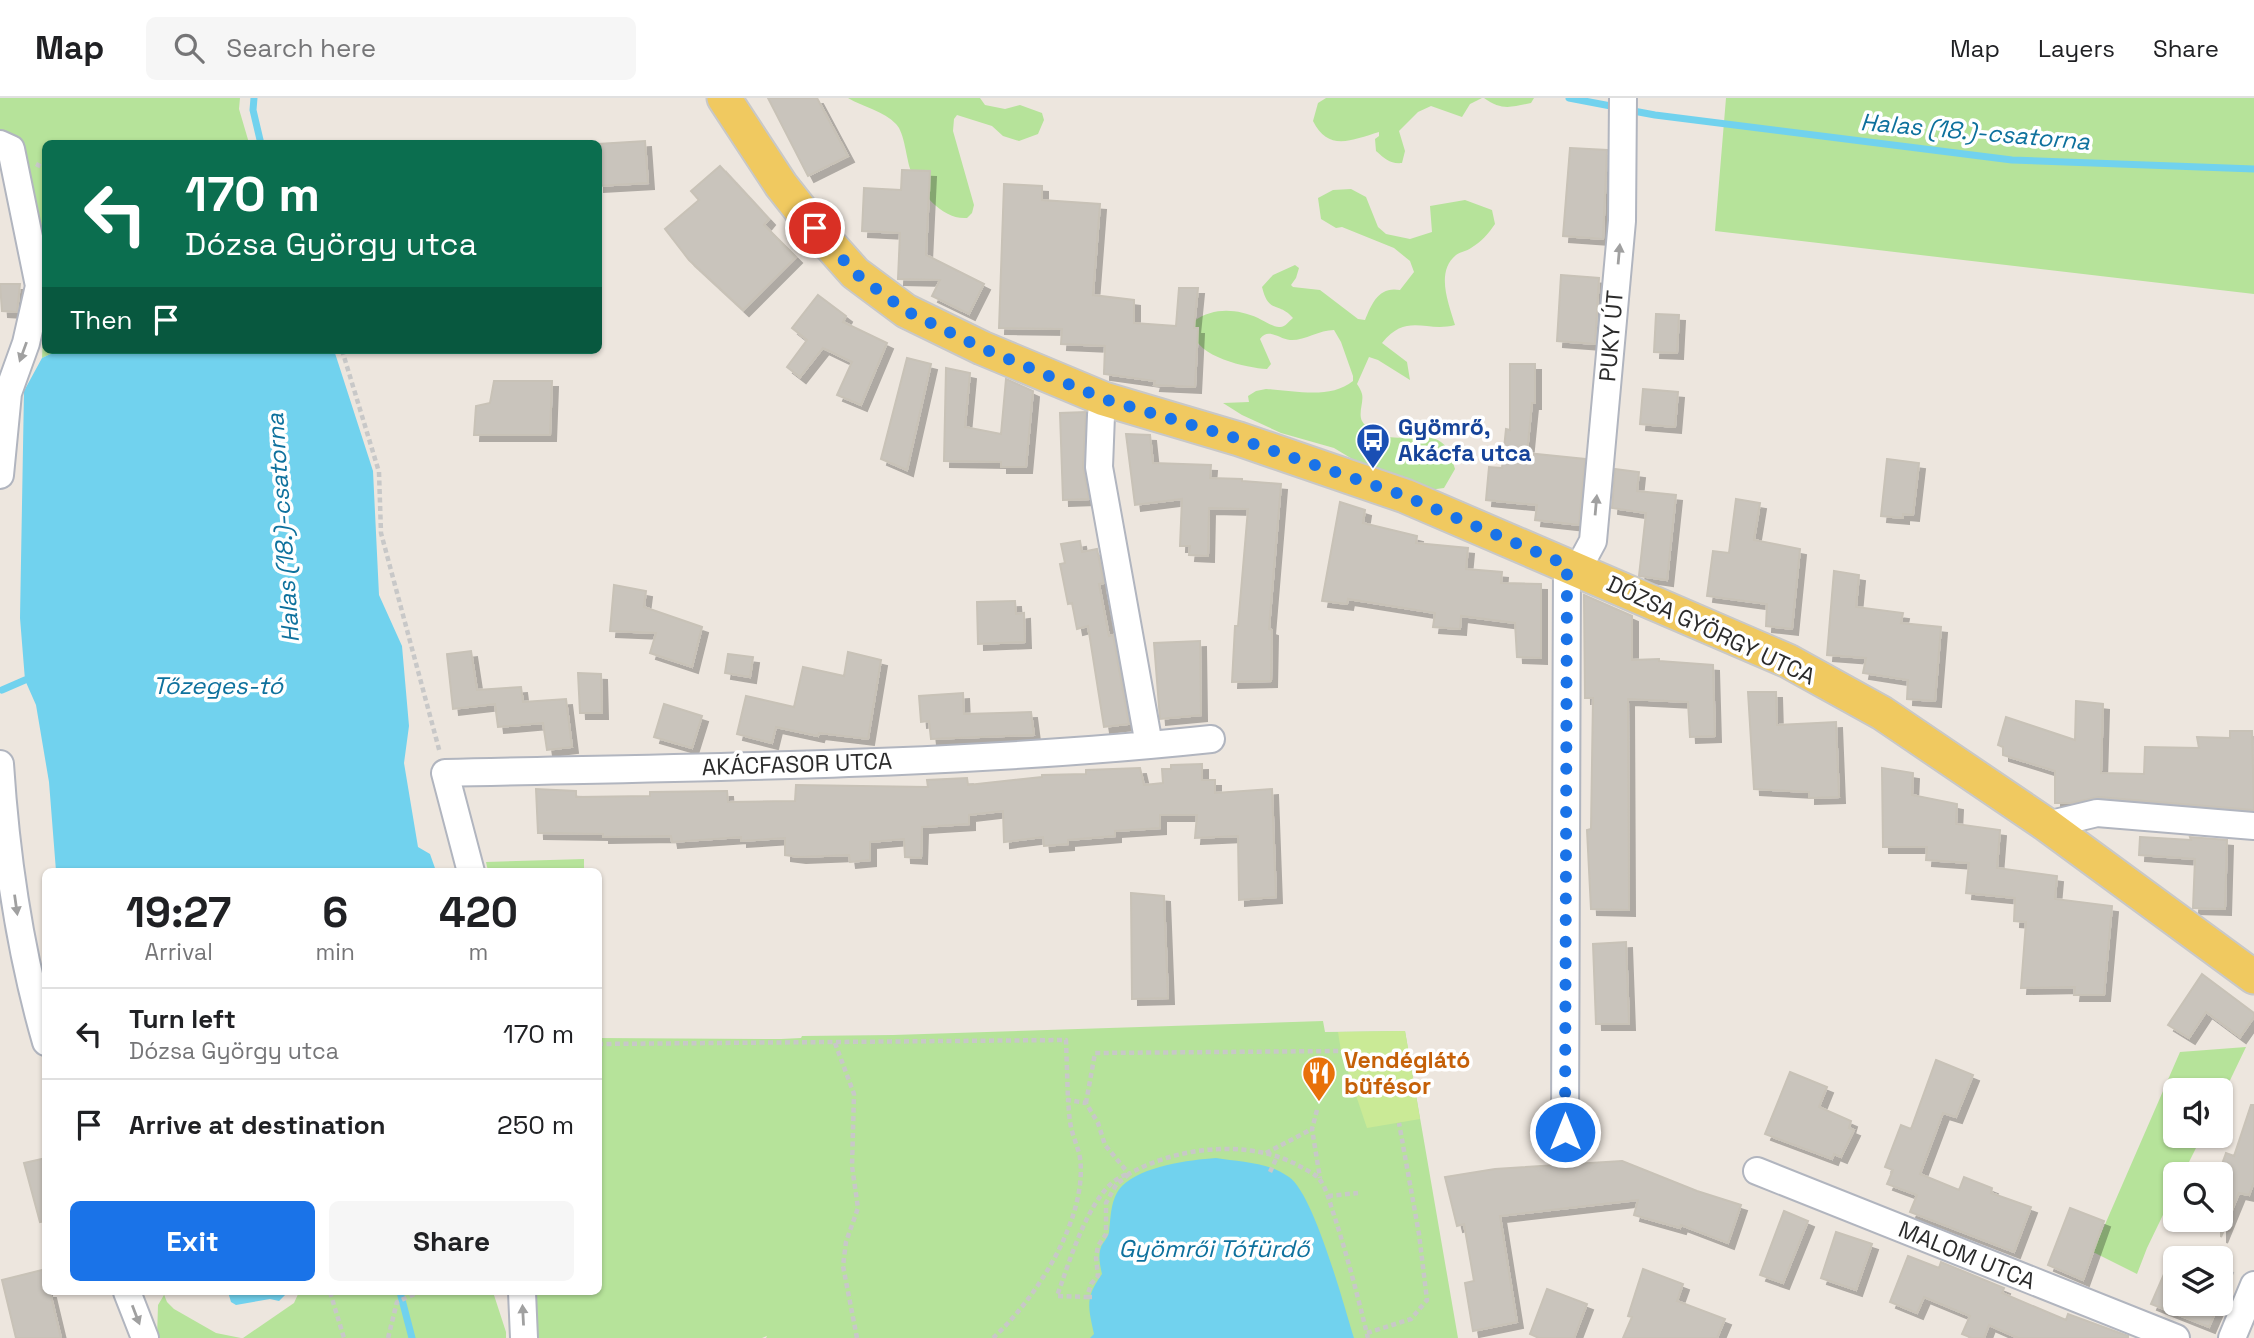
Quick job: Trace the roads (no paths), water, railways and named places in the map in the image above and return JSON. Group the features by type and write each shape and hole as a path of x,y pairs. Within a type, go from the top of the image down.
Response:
{"main road":[{"name":"DÓZSA GYÖRGY UTCA","path":"724,98 781,185 815,228 855,273 906,311 982,348 1104,399 1239,439 1405,496 1573,567 1799,668 1882,713 2047,825 2254,977"}],"street":[{"name":"PUKY ÚT","path":"1573,567 1593,541 1622,221 1623,98"},
{"path":"0,144 11,149 39,286 26,343 8,393 0,475"},
{"path":"1104,399 1099,467 1149,745"},
{"path":"1565,1132 1573,567"},
{"name":"AKÁCFASOR UTCA","path":"470,868 445,773 858,764 1211,739"},
{"path":"0,764 2,805 19,924 42,1025"},
{"path":"2047,825 2097,813 2254,826"},
{"name":"MALOM UTCA","path":"1757,1171 2176,1338"},
{"path":"2232,1338 2254,1285"},
{"path":"128,1295 145,1338"},
{"path":"522,1295 524,1338"}],"water":[{"name":"Tőzeges-tó","path":"50,354 335,354 373,471 379,595 402,646 409,726 404,763 418,847 430,854 435,868 56,868 49,782 36,705 25,680 20,618 24,391 42,358"},
{"name":"Gyömrői Tófürdő","path":"1216,1158 1273,1168 1289,1177 1299,1187 1318,1227 1354,1338 1090,1338 1094,1334 1089,1309 1090,1296 1102,1274 1100,1250 1108,1234 1118,1191 1141,1173 1180,1162"},
{"path":"229,1295 285,1295 279,1301 270,1299 236,1305 231,1302"}],"waterway":[{"name":"Halas (18.)-csatorna","path":"254,98 253,110 260,140"},
{"name":"Halas (18.)-csatorna","path":"1569,98 1616,107"},
{"name":"Halas (18.)-csatorna","path":"1628,110 2012,160 2254,169"},
{"path":"2,690 25,680"},
{"path":"401,1295 412,1338"}],"place":[{"name":"Gyömrő, Akácfa utca","path":"1373,470"},
{"name":"Vendéglátó büfésor","path":"1319,1103"}]}
